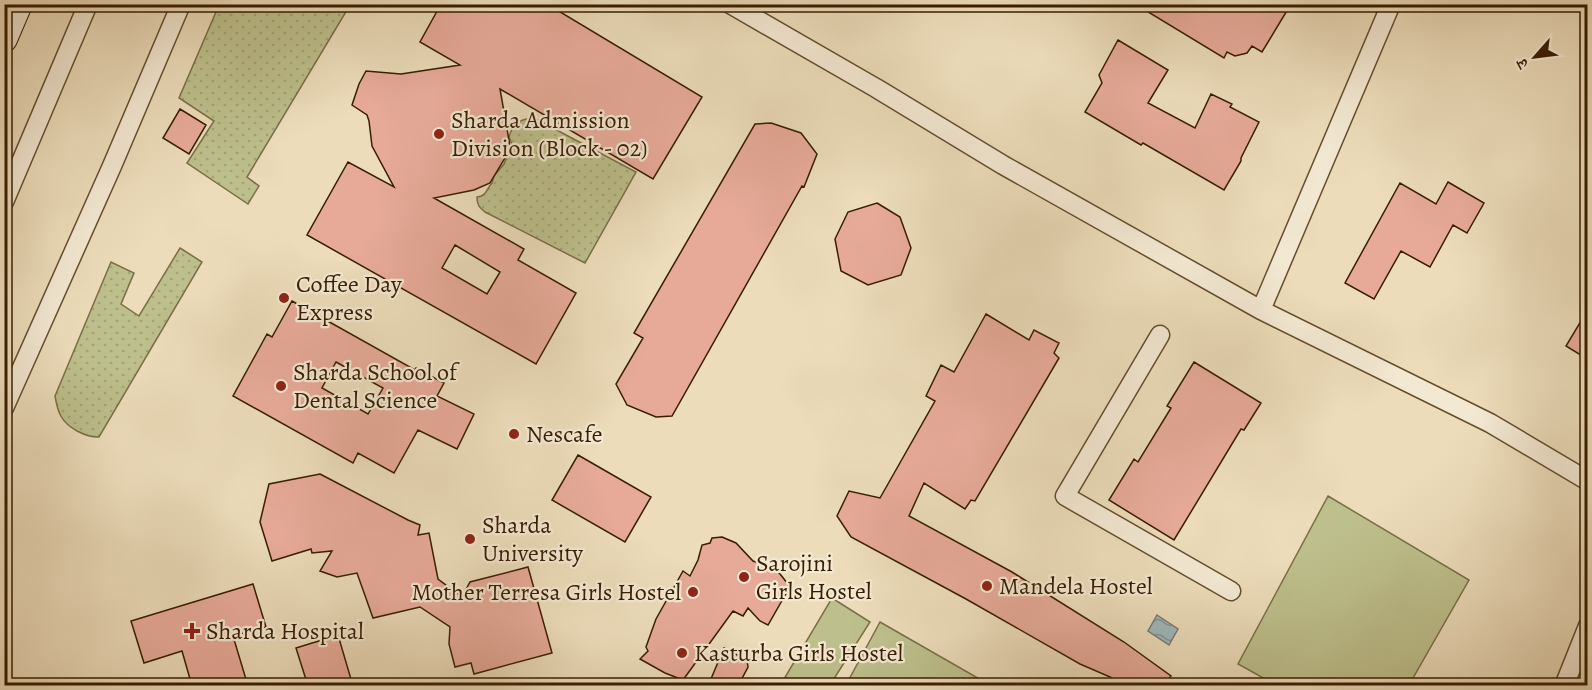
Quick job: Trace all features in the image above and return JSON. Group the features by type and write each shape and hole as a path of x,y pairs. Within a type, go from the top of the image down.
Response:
{"street":[{"path":"4,39 19,4"},
{"path":"4,202 88,4"},
{"path":"4,408 112,166 180,4"},
{"path":"730,4 1004,165 1261,310 1490,423 1587,481"},
{"path":"1261,310 1391,4"},
{"path":"1160,335 1065,496 1231,591"},
{"path":"1564,686 1587,626"}],"green space":[{"path":"219,5 350,5 247,177 259,186 248,204 187,163 214,121 179,98"},
{"path":"534,118 636,172 585,263 485,212 478,204 477,197 485,194 494,176 504,164 512,144 509,137 513,128 525,119"},
{"path":"180,248 202,262 99,437 88,436 77,431 61,416 55,396 111,262 134,273 121,304 139,316"},
{"path":"1328,496 1469,580 1409,685 1276,685 1238,664"},
{"path":"832,598 870,622 830,685 794,685 784,679"},
{"path":"880,622 990,685 846,685"}],"water":[{"path":"1157,615 1178,629 1169,645 1148,631"}],"building":[{"path":"441,4 547,4 702,97 653,179 500,89 510,146 490,183 474,190 434,198 524,249 518,260 576,293 536,364 307,235 348,162 394,187 372,146 367,115 352,105 366,71 401,74 460,65 420,42","holes":["455,245 500,272 487,294 442,268"]},
{"path":"1135,4 1291,4 1262,52 1252,46 1247,53 1235,56 1227,52 1224,58"},
{"path":"1118,40 1168,70 1148,103 1195,128 1211,94 1232,104 1230,107 1259,122 1241,161 1224,190 1085,112 1102,83 1099,75"},
{"path":"180,109 206,125 189,154 163,138"},
{"path":"771,123 801,133 817,154 804,187 802,186 672,416 656,417 627,405 616,384 643,338 634,333 755,124"},
{"path":"1448,182 1484,203 1467,233 1453,225 1430,267 1401,251 1374,299 1345,283 1400,183 1436,204"},
{"path":"877,203 900,217 911,248 901,275 868,285 841,271 835,239 848,212"},
{"name":"Sharda School of Dental Science","path":"292,301 415,370 416,368 444,383 437,396 474,414 457,449 418,430 394,473 358,453 353,463 233,396 267,334 272,337","holes":["336,362 383,388 368,414 322,388"]},
{"path":"1587,311 1587,359 1566,346"},
{"path":"986,314 1029,340 1034,330 1059,343 1054,353 1059,358 975,501 971,500 965,509 924,483 909,516 1012,572 1124,642 1171,676 1164,686 1125,686 1080,664 851,537 837,516 849,491 880,498 935,401 926,396 941,365 954,372"},
{"path":"1194,362 1261,403 1244,430 1241,429 1174,540 1109,500 1134,459 1138,462 1171,408 1167,406"},
{"path":"578,455 651,497 625,542 552,500"},
{"path":"320,474 420,525 418,535 429,533 438,579 462,597 470,582 528,567 552,653 474,674 471,663 455,667 449,644 450,627 420,607 373,618 357,573 337,577 320,571 332,551 312,553 311,549 272,561 260,522 269,484"},
{"path":"722,537 736,543 753,561 776,569 788,584 788,590 768,625 760,621 748,608 743,616 733,611 683,680 640,659 648,651 646,647 656,619 683,571 690,576 702,545 710,543 712,538"},
{"name":"Sharda Hospital","path":"253,584 266,627 233,636 248,686 192,686 182,651 144,663 131,621"},
{"name":"Sharda Hospital","path":"338,635 353,686 308,686 296,648"},
{"path":"724,648 747,660 748,667 738,686 708,686"}],"place":[{"name":"Sharda Admission Division (Block - 02)","path":"439,134"},
{"name":"Coffee Day Express","path":"284,298"},
{"name":"Sharda School of Dental Science","path":"281,386"},
{"name":"Nescafe","path":"514,434"},
{"name":"Sharda University","path":"470,539"},
{"name":"Sarojini Girls Hostel","path":"744,577"},
{"name":"Mandela Hostel","path":"987,586"},
{"name":"Mother Terresa Girls Hostel","path":"693,592"},
{"name":"Sharda Hospital","path":"192,631"},
{"name":"Kasturba Girls Hostel","path":"682,653"}]}
